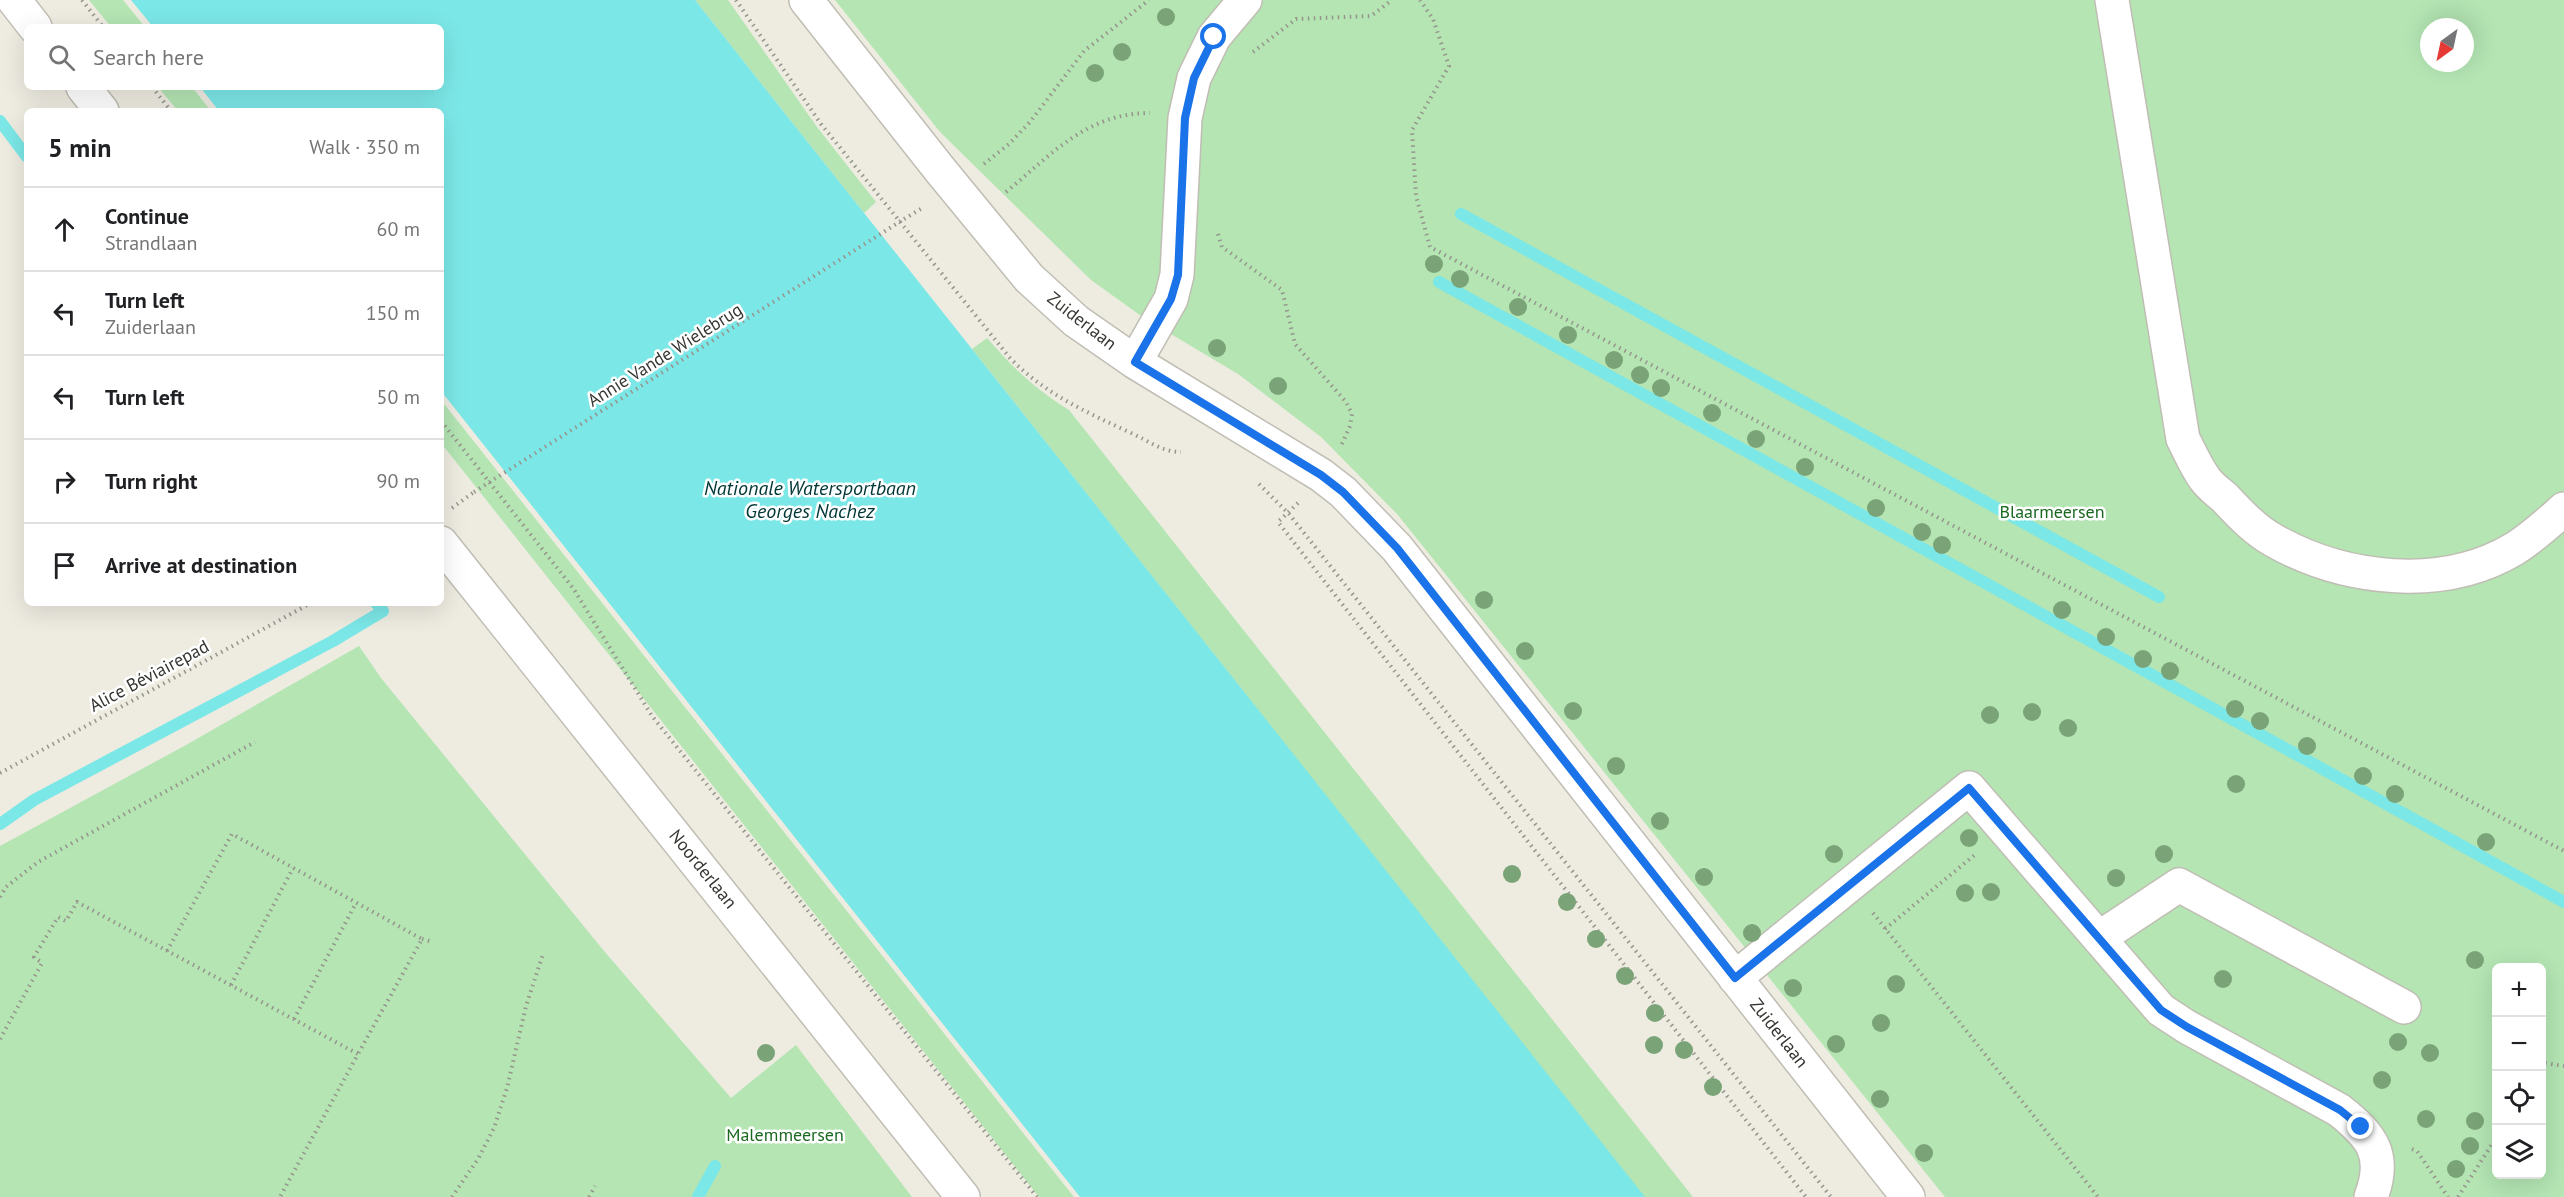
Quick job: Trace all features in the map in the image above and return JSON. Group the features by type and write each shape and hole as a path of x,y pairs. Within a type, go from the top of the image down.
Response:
{"street":[{"path":"14,0 33,24"},
{"name":"Zuiderlaan","path":"806,0 954,188 1029,278 1076,321 1135,362 1321,475 1343,492 1397,548 1908,1197"},
{"path":"1135,362 1171,299 1178,275 1185,118 1194,78 1214,37 1245,0"},
{"path":"2112,0 2183,439 2205,479 2245,519 2272,539 2304,555 2343,568 2381,575 2439,574 2475,565 2512,550 2564,509"},
{"path":"85,90 100,108"},
{"name":"Noorderlaan","path":"444,547 963,1197"},
{"path":"1735,978 1969,788 2142,991 2161,1010 2187,1027 2340,1110 2361,1127 2376,1147 2377,1182 2371,1197"},
{"path":"2099,938 2179,885 2404,1007"}],"path":[{"path":"82,0 101,24"},
{"path":"736,0 821,124 1003,349 1028,376 1053,395 1088,415 1142,438 1167,452 1181,452"},
{"path":"954,188 1009,144 1030,122 1084,51 1149,0"},
{"path":"1244,59 1296,19 1371,16 1392,0"},
{"path":"1420,0 1433,19 1449,66 1412,130 1416,196 1430,247 2564,851"},
{"path":"154,90 169,108"},
{"name":"Annie Vande Wielebrug","path":"449,509 904,219"},
{"path":"444,425 573,588 652,716 1037,1197"},
{"path":"1278,522 1806,1197"},
{"name":"Alice Béviairepad","path":"0,773 306,606"},
{"path":"1403,657 1831,1197"},
{"path":"0,897 6,887 38,862 255,742"},
{"path":"1885,929 2006,830"},
{"path":"167,951 232,834 422,939 433,942"},
{"path":"231,985 293,868"},
{"path":"1850,884 2098,1197"},
{"path":"0,1039 42,963 34,957 58,917 66,921 77,902 358,1054"},
{"path":"294,1019 356,903"},
{"path":"280,1197 422,939"},
{"path":"452,1197 478,1159 494,1128 507,1088 526,1006 543,954"},
{"path":"2546,1063 2564,1066"},
{"path":"2458,1197 2492,1144"},
{"path":"589,1197 595,1186"}],"green space":[{"path":"89,0 123,0 143,24 109,24"},
{"path":"695,0 728,0 817,127 876,202 864,213"},
{"name":"Blaarmeersen","path":"835,0 2564,0 2564,1197 1945,1197 1397,514 1321,437 1238,374 1144,318 1091,280 940,132"},
{"path":"160,90 194,90 209,108 176,108"},
{"path":"987,338 1025,377 1069,410 1693,1197 1644,1197 972,349"},
{"path":"444,404 1074,1197 1039,1197 444,447"},
{"name":"Malemmeersen","path":"359,646 381,678 604,951 731,1098 796,1045 912,1197 0,1197 0,846 186,745"}],"water":[{"name":"Nationale Watersportbaan Georges Nachez","path":"131,0 695,0 1645,1197 1080,1197 444,395 444,108 217,108 202,90 444,90 444,24 151,24"}],"waterway":[{"path":"0,121 24,153"},
{"path":"1461,214 2159,597"},
{"path":"1439,282 2564,902"},
{"path":"0,824 34,800 333,641 383,611 379,606"},
{"path":"698,1197 715,1166"}],"route":[{"path":"1214,37 1194,78 1185,118 1178,275 1171,299 1135,362 1321,475 1343,492 1397,548 1735,978 1969,788 2142,991 2161,1010 2187,1027 2340,1110 2361,1127"}]}
